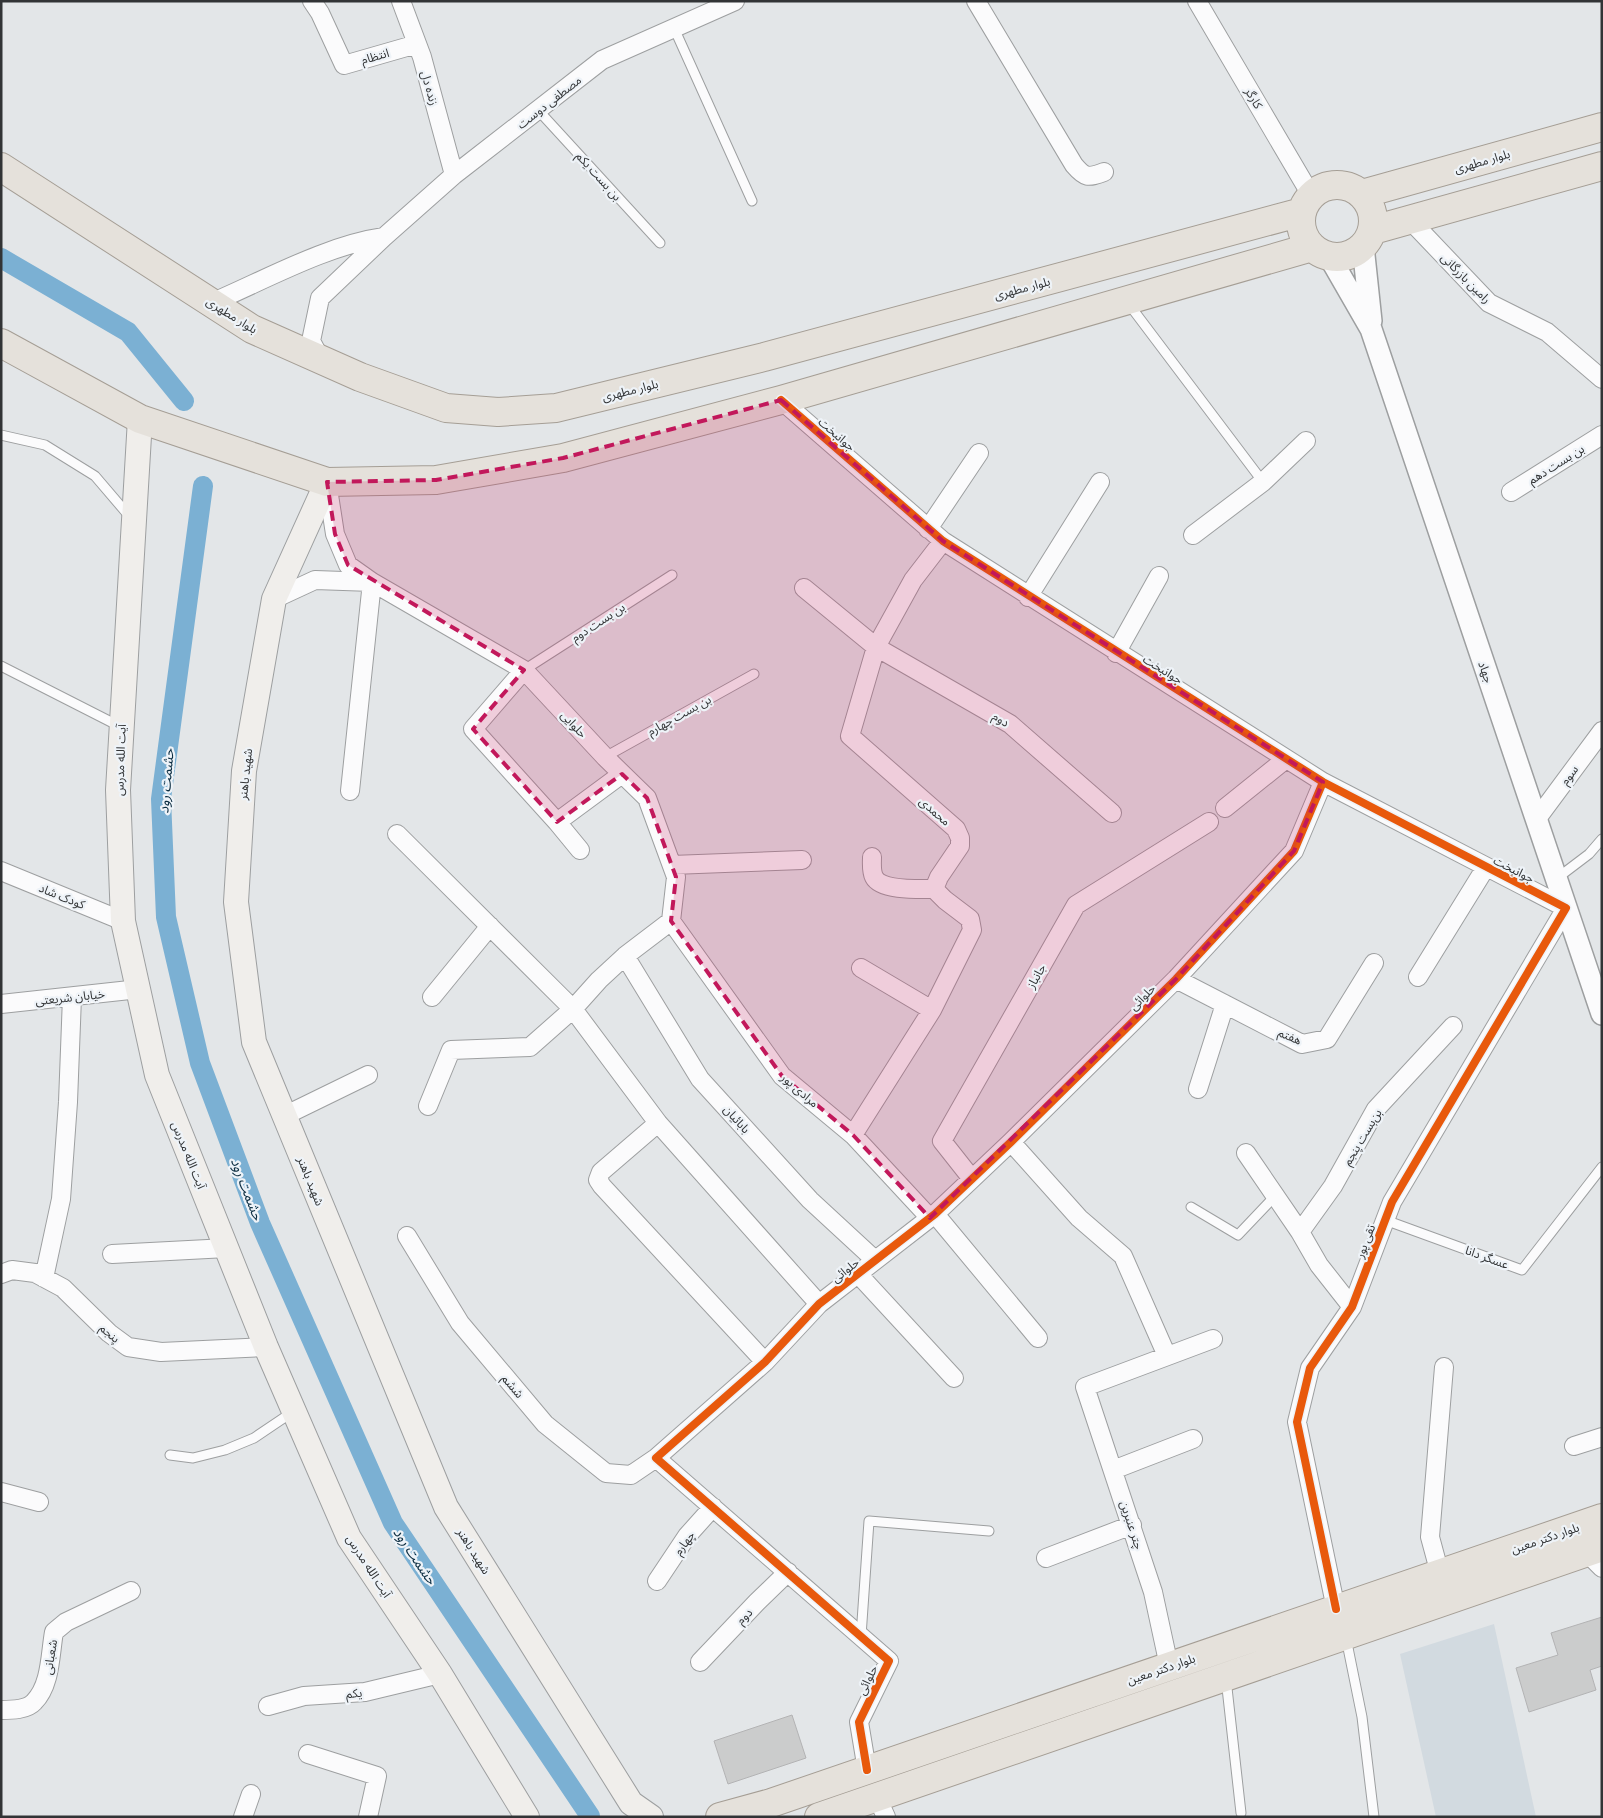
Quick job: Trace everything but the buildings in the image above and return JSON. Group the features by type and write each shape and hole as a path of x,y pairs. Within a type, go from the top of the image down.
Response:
{"main road":[{"name":"بلوار مطهری","path":"1362,194 1602,127"},
{"path":"1368,238 1373,217 1372,211 1362,194 1353,188 1331,185 1320,189 1306,204 1302,231 1306,240 1320,252 1341,257 1353,254 1368,238 1410,220 1602,166"},
{"name":"بلوار مطهری","path":"1,167 252,329 360,377 446,408 498,412 556,408 764,357 1306,204"},
{"path":"3,347 140,419 328,482 436,480 563,458 781,400 1126,301 1320,252"},
{"name":"آیت الله مدرس","path":"140,419 118,790 123,921 157,1075 266,1347 350,1538 440,1674 527,1817"},
{"name":"شهید باهنر","path":"328,482 274,599 244,771 236,902 254,1042 446,1507 632,1803 651,1817"},
{"name":"بلوار دکتر معین","path":"720,1817 771,1803 1602,1518"},
{"path":"819,1817 882,1807 1226,1676 1597,1556"}],"street":[{"name":"انتظام","path":"312,1 320,12 344,65 417,44"},
{"name":"زنده دل","path":"401,1 417,44 454,175"},
{"name":"مصطفی دوست","path":"321,360 311,341 320,298 384,237 454,175 602,60 735,1"},
{"path":"976,1 1074,165 1082,175 1092,176 1104,172"},
{"name":"کارگر","path":"1197,1 1306,204"},
{"name":"رامین بازرگانی","path":"1410,220 1489,303 1547,332 1602,379"},
{"path":"211,303 333,250 363,240 384,237"},
{"path":"1368,238 1371,329"},
{"path":"1320,252 1371,329"},
{"name":"جهاد","path":"1371,329 1566,908 1595,971 1602,1014"},
{"name":"جوانبخت","path":"781,400 943,541 1028,597 1323,782 1566,908"},
{"name":"بن بست دهم","path":"1511,492 1602,435"},
{"path":"1193,535 1263,482 1306,441"},
{"path":"928,529 979,453"},
{"name":"حلوایی","path":"328,482 335,534 348,566 372,582 524,670 605,757 647,798 676,877 671,921"},
{"path":"1028,597 1100,482"},
{"name":"محمدی","path":"934,889 939,877 960,846 960,838 956,829 850,736 876,647 913,580 943,541"},
{"path":"1116,653 1159,576"},
{"path":"274,599 316,580 372,582 350,791"},
{"name":"دوم","path":"804,588 876,647 1010,724 1112,813"},
{"path":"524,670 473,729 580,850"},
{"name":"سوم","path":"1536,820 1602,730"},
{"path":"1225,808 1286,759"},
{"path":"557,822 622,774"},
{"name":"حلوائی","path":"867,1770 859,1722 889,1662 656,1458 765,1362 819,1304 932,1216 1011,1142 1176,979 1294,851 1323,782"},
{"name":"جانباز","path":"972,1179 942,1142 1076,905 1209,822"},
{"path":"397,834 573,1009 658,1123 819,1304"},
{"path":"853,1135 932,1010 972,930 970,919 934,889 893,887 877,880 872,872 872,857"},
{"path":"672,865 802,860"},
{"path":"1418,976 1486,867"},
{"name":"کودک شاد","path":"1,871 123,921"},
{"name":"تقی پور","path":"1336,1609 1297,1422 1310,1368 1352,1307 1392,1202 1566,908"},
{"path":"428,1106 451,1050 530,1047 573,1009 599,980 625,956 671,921"},
{"name":"مرادی پور","path":"671,921 782,1076 853,1135 932,1216 1038,1338"},
{"path":"432,997 490,926"},
{"name":"بابائیان","path":"625,956 700,1079 810,1200 875,1260"},
{"name":"هفتم","path":"1176,979 1302,1044 1327,1039 1374,963"},
{"path":"862,968 932,1010"},
{"name":"خیابان شریعتی","path":"1,1004 139,989"},
{"path":"44,1278 61,1199 68,1102 72,996"},
{"path":"1198,1089 1225,1004"},
{"name":"بن‌بست پنجم","path":"1300,1232 1333,1186 1376,1110 1453,1026"},
{"path":"284,1116 368,1075"},
{"path":"658,1123 601,1172 598,1180 765,1362"},
{"path":"1011,1142 1079,1218 1123,1256 1167,1356 1213,1339"},
{"path":"1246,1154 1300,1232 1319,1265 1352,1307"},
{"name":"ششم","path":"407,1236 460,1323 545,1424 606,1473 631,1475 656,1458"},
{"path":"112,1254 227,1248"},
{"name":"پنجم","path":"1,1274 12,1270 35,1273 63,1288 109,1333 128,1347 161,1352 266,1347"},
{"path":"858,1274 954,1378"},
{"name":"چتر عنبرین","path":"1167,1356 1085,1387 1153,1592 1169,1666"},
{"path":"1440,1574 1430,1537 1444,1368"},
{"path":"1574,1446 1602,1436"},
{"path":"1113,1470 1193,1439"},
{"path":"1,1492 39,1502"},
{"name":"چهارم","path":"657,1581 687,1536 713,1507"},
{"path":"1046,1558 1132,1526"},
{"name":"دوم","path":"700,1662 788,1572"},
{"name":"شعبانی","path":"1,1710 17,1710 34,1704 46,1684 54,1632 66,1622 131,1591"},
{"name":"یکم","path":"268,1706 304,1696 365,1692 440,1674"},
{"path":"308,1754 377,1776 368,1817"},
{"path":"243,1817 251,1794"}],"lane":[{"path":"674,28 752,201"},
{"name":"بن بست یکم","path":"538,110 660,243"},
{"path":"1126,301 1263,482"},
{"path":"1,435 45,445 95,476 133,521"},
{"name":"بن بست دوم","path":"524,670 672,575"},
{"path":"1,666 122,727"},
{"name":"بن بست چهارم","path":"605,757 754,674"},
{"path":"1556,879 1589,854 1602,839"},
{"name":"عسگر دانا","path":"1385,1220 1522,1270 1602,1167"},
{"path":"1191,1207 1238,1234 1275,1196"},
{"path":"170,1455 193,1458 225,1450 254,1438 294,1411"},
{"path":"860,1636 869,1521 989,1531"},
{"path":"1345,1636 1362,1717 1374,1817"},
{"path":"1226,1676 1241,1813"}],"highlighted area":[{"path":"781,400 943,541 1323,782 1294,851 1176,979 930,1218 853,1135 782,1076 671,921 676,877 647,798 622,774 557,822 473,729 524,670 348,565 335,534 327,482 436,480 563,458"}],"shaded area":[{"path":"1494,1624 1536,1817 1436,1817 1400,1654"}],"waterway":[{"path":"1,258 128,332 184,401"},
{"name":"حشمت رود","path":"203,486 161,799 166,917 200,1063 260,1223 393,1523 590,1816"}],"cycle path":[{"path":"781,400 943,541 1323,782 1566,908 1392,1202 1352,1307 1310,1368 1297,1422 1336,1609"},
{"path":"867,1770 859,1722 889,1661 656,1458 765,1362 819,1304 935,1214 1011,1142 1176,979 1294,851 1323,782"}]}
